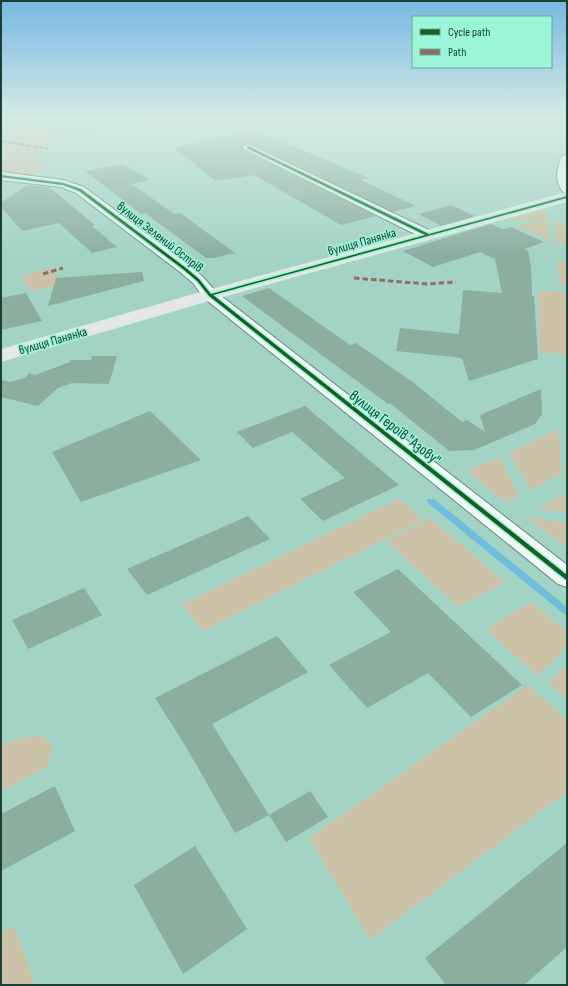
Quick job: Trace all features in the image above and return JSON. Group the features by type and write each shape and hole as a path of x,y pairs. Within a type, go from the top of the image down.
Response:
{"main road":[{"name":"вулиця Панянка","path":"1,356 210,296 567,197"}],"street":[{"path":"285,165 428,235"},
{"path":"565,165 561,179 562,183 567,188"},
{"name":"вулиця Зелений Острів","path":"1,176 63,184 80,190 185,269 198,280 210,296"},
{"name":"вулиця Героїв \"Азову\"","path":"210,296 567,578"}],"shaded area":[{"path":"1,165 43,165 45,169 31,174 1,173"},
{"path":"537,212 547,212 548,221 504,220"},
{"path":"534,222 548,222 550,240 517,226"},
{"path":"554,222 567,223 567,245 557,244"},
{"path":"557,261 567,262 567,285 560,284"},
{"path":"55,267 56,278 54,286 30,291 20,276"},
{"path":"538,290 567,293 567,367 565,355 539,352"},
{"path":"558,429 562,473 531,490 509,452"},
{"path":"500,457 518,496 506,502 467,471"},
{"path":"567,493 567,512 538,509"},
{"path":"399,499 423,520 202,631 182,604"},
{"path":"526,517 567,523 567,548"},
{"path":"431,519 505,582 458,607 386,541"},
{"path":"531,602 567,632 567,645 538,676 486,629"},
{"path":"567,664 567,700 549,684"},
{"path":"528,685 567,720 567,792 370,940 309,838"},
{"path":"42,736 51,744 52,752 47,766 1,792 1,744 29,737"},
{"path":"14,926 35,985 1,985 1,934"}],"building":[{"path":"125,165 149,180 132,184 174,214 180,213 235,253 206,258 145,213 141,214 85,171"},
{"path":"196,165 273,165 376,216 341,225 254,175 216,181"},
{"path":"295,165 338,165 369,178 361,180 416,206 393,212"},
{"path":"27,185 49,187 95,225 92,226 117,247 92,253 59,223 22,231 1,207 1,203"},
{"path":"451,205 475,216 441,226 419,214"},
{"path":"491,224 503,229 511,227 544,242 525,249 528,251 531,267 532,296 534,296 538,359 469,381 462,358 396,351 400,328 459,334 463,290 502,293 495,259 480,252 433,267 403,251"},
{"path":"142,272 144,281 48,306 56,278"},
{"path":"269,288 350,345 356,343 414,383 462,422 467,420 485,432 480,415 541,389 542,414 535,424 474,450 449,451 390,403 388,404 242,296"},
{"path":"26,293 42,321 1,330 1,298"},
{"path":"92,356 117,356 109,384 72,383 58,388 38,406 1,397 1,380 10,382 25,378 29,373 35,375 70,362 70,360 91,360"},
{"path":"305,406 399,485 323,521 300,499 345,478 292,432 253,448 237,432"},
{"path":"150,411 201,460 81,502 52,452"},
{"path":"248,516 270,539 147,595 127,569"},
{"path":"398,569 522,685 471,717 428,673 367,708 329,665 391,632 353,592"},
{"path":"84,588 102,615 28,649 12,620"},
{"path":"277,636 308,672 212,724 269,815 235,833 185,745 155,698"},
{"path":"55,786 75,831 1,871 1,814"},
{"path":"310,791 328,817 286,842 269,815"},
{"path":"567,843 567,947 524,985 446,985 425,958"},
{"path":"195,846 247,929 183,974 134,885"}],"waterway":[{"path":"431,501 567,612"}],"marked path":[{"path":"43,274 63,268"},
{"path":"354,278 427,284 456,282"}],"cycle path":[{"path":"285,165 428,235"},
{"path":"1,176 63,184 80,190 185,269 198,280 210,295 567,578"},
{"path":"210,295 567,197"}]}
